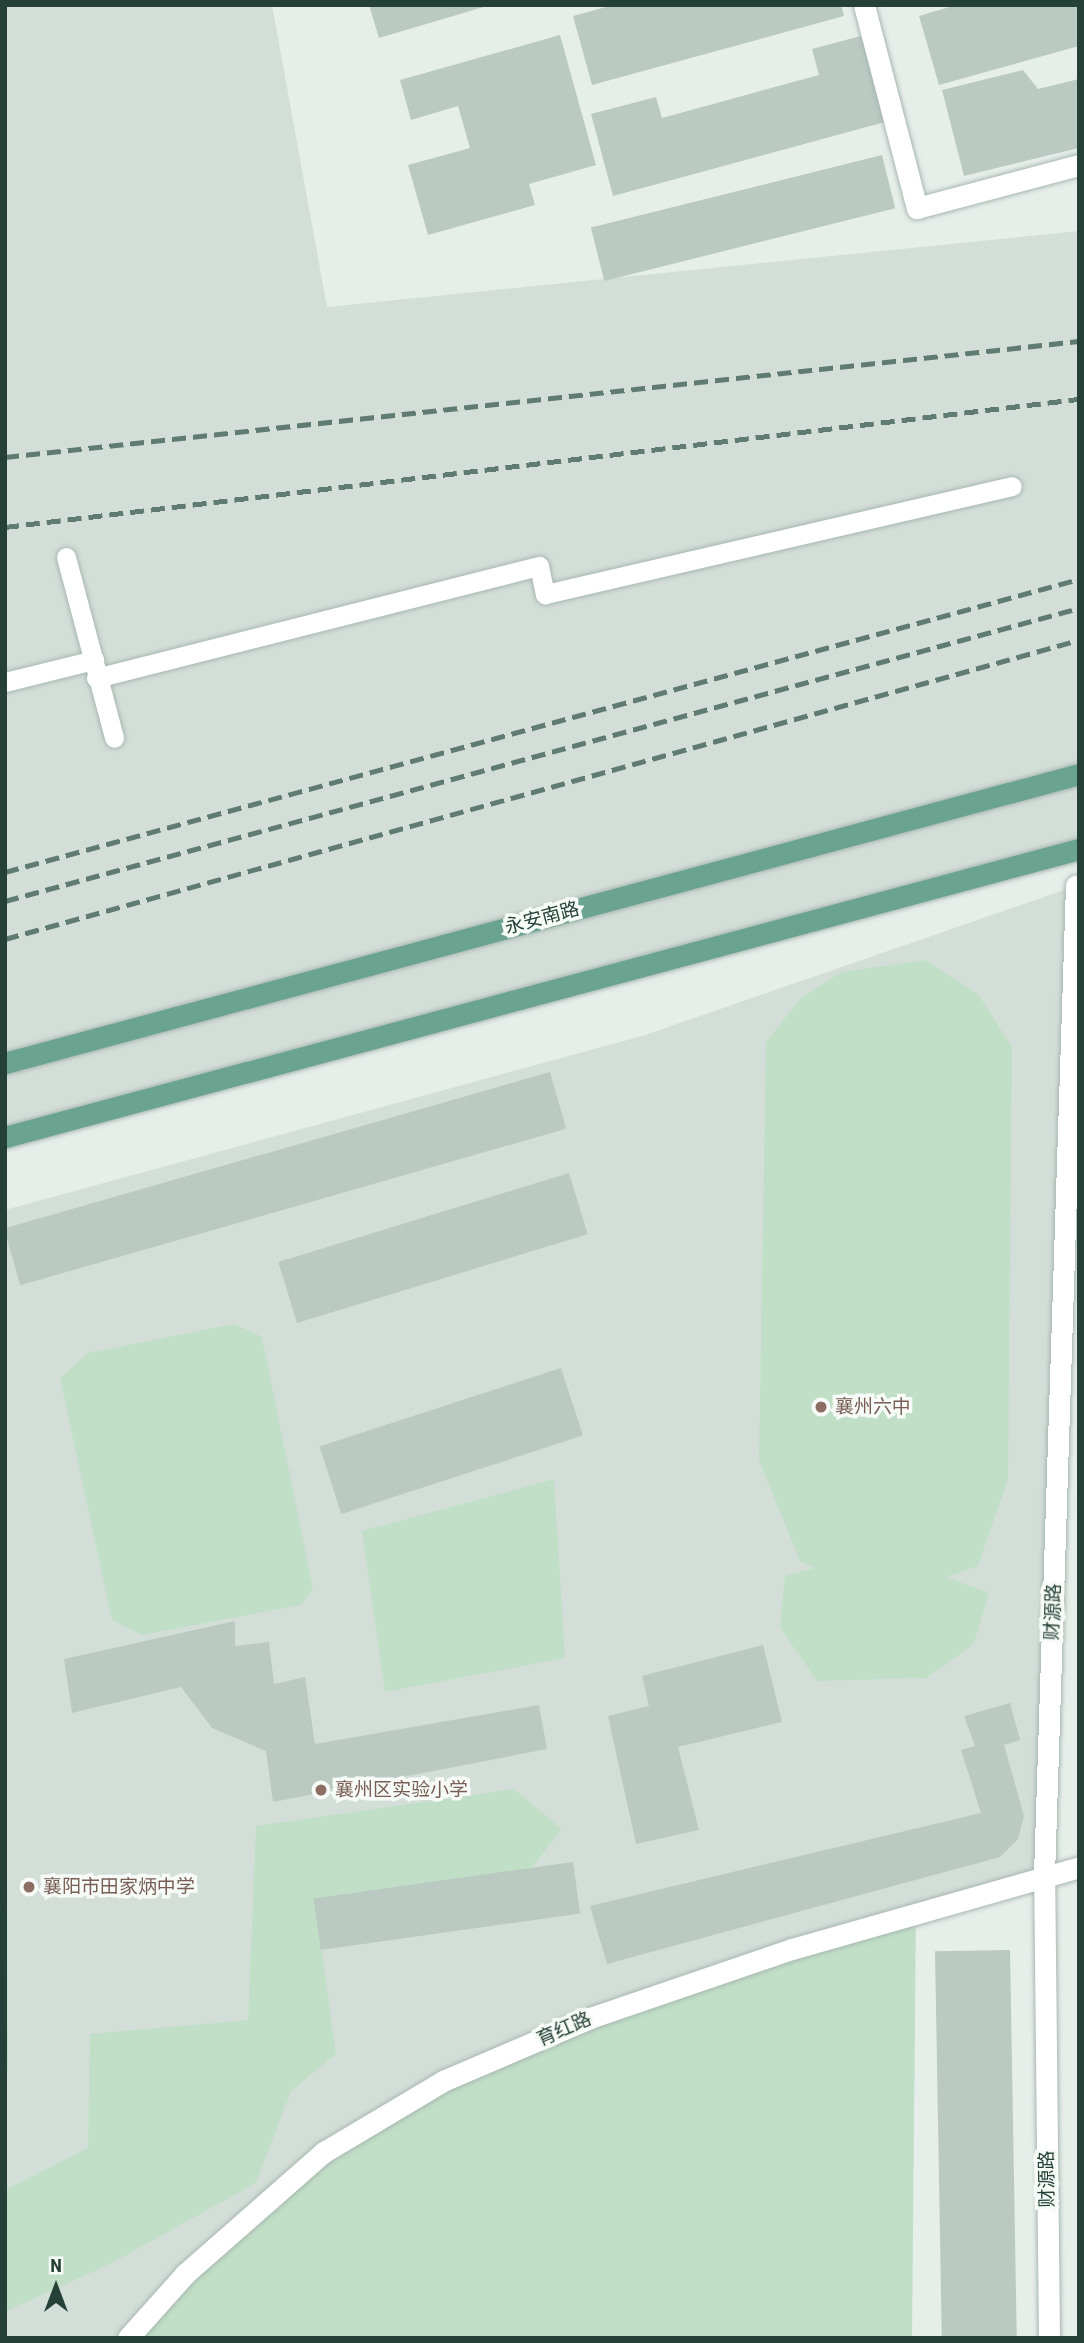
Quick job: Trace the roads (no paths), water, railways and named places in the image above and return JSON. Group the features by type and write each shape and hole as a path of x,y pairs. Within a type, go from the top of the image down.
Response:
{"main road":[{"name":"永安南路","path":"5,1063 1079,774"},
{"path":"5,1137 1079,849"}],"street":[{"path":"864,5 917,208 1079,165"},
{"name":"财源路","path":"1049,2338 1044,1875 1076,886"},
{"name":"育红路","path":"128,2338 185,2274 324,2152 443,2081 603,2013 916,1909 1079,1867"}],"lane":[{"path":"5,682 95,669 539,566 545,594 1012,486"},
{"path":"66,557 114,738"}],"railway":[{"path":"5,457 1079,341"},
{"path":"5,527 1079,399"},
{"path":"5,872 1079,579"},
{"path":"5,901 1079,608"},
{"path":"5,939 1079,640"}],"place":[{"name":"襄州六中","path":"821,1407"},
{"name":"襄州区实验小学","path":"321,1790"},
{"name":"襄阳市田家炳中学","path":"29,1887"}]}
